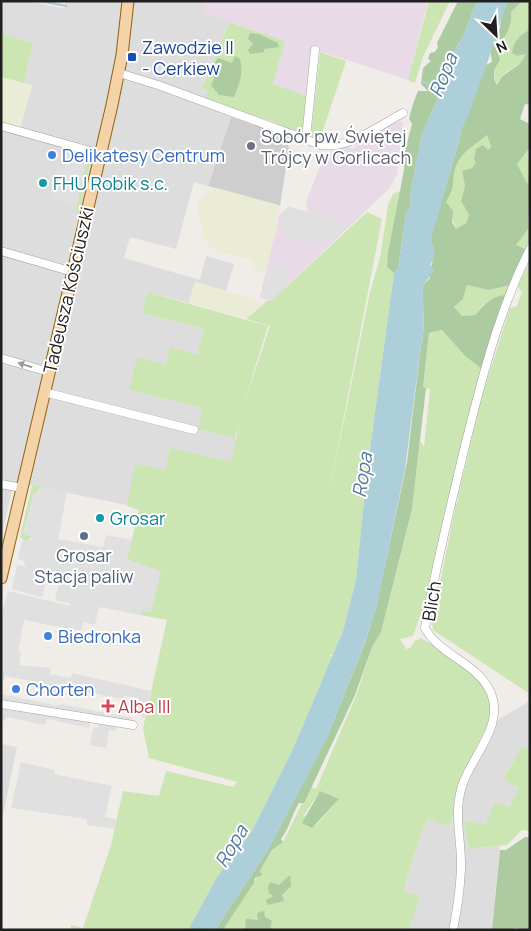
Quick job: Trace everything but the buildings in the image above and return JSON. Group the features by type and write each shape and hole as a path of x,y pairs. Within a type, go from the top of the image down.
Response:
{"main road":[{"name":"Tadeusza Kościuszki","path":"1,578 119,73 128,1"}],"street":[{"path":"306,138 315,50"},
{"path":"119,73 158,85 321,145 341,144 360,137 403,114"},
{"path":"1,126 101,154"},
{"name":"Blich","path":"453,930 461,869 456,813 463,784 492,726 494,710 491,693 481,675 430,638 425,628 450,505 477,396 515,279 530,249"},
{"path":"1,251 72,272"},
{"path":"1,358 49,372"},
{"path":"44,392 194,430"},
{"path":"1,484 22,488"},
{"path":"1,704 134,726"}],"shaded area":[{"path":"1,1 29,1 65,9 65,1 206,1 229,21 202,87 209,91 203,106 231,117 208,186 194,182 176,249 130,237 124,258 200,280 206,256 234,264 226,291 195,282 189,303 147,292 142,313 204,329 197,356 170,347 166,365 140,358 129,390 203,408 198,429 236,438 232,462 165,471 127,505 14,482 1,538 1,128 19,132 32,86 24,83 33,43 1,33"},
{"path":"205,1 428,1 408,80 313,49 310,51 307,96 273,84 285,41 203,13"},
{"path":"231,117 286,137 289,148 280,206 208,186"},
{"path":"403,121 397,174 389,189 271,301 260,297 279,215 289,207 308,212 306,201 324,157 329,158 332,149 345,146 354,149 357,144 395,122"},
{"path":"70,149 88,154 76,205 49,198 57,167 65,168"},
{"path":"289,207 349,223 336,235 316,243 301,241 292,238 293,235 280,234 284,210"},
{"path":"271,264 284,268 287,278 284,287 271,299 261,296"},
{"path":"40,486 67,492 58,539 103,547 106,535 132,540 127,559 161,571 151,612 143,610 141,615 99,607 95,625 83,622 81,631 24,620 18,651 21,652 19,665 51,668 50,674 71,678 72,673 151,691 145,716 141,720 143,705 138,698 125,696 123,699 60,687 58,694 46,691 47,684 5,676 3,682 1,681 1,618 8,591 70,606 70,603 55,600 59,583 46,580 42,597 12,589 17,565 26,567 23,560 18,559 22,541 29,541 33,537 23,534 29,512 34,513 29,511 33,493 37,494"},
{"path":"1,694 132,718 130,725 117,723 115,731 109,730 106,748 90,745 93,729 99,726 98,723 90,722 89,728 47,719 45,725 6,717 5,721 1,720"},
{"path":"530,701 530,747 521,748 504,776 507,782 519,787 509,807 495,802 487,824 464,821 469,849 500,846 492,930 409,930 419,895 403,893 421,834 428,818 451,827 460,783 489,725"},
{"path":"1,744 17,747 1,825"},
{"path":"21,762 55,770 54,774 112,786 105,817 117,820 115,829 87,825 87,819 11,808"}],"green space":[{"path":"429,1 450,1 423,57 415,83 408,80"},
{"path":"458,1 477,1 422,134 410,196 411,204 406,214 398,269 394,273 387,267 388,253 404,170 405,151 412,124 409,119 418,91 428,91 421,84 423,68 431,61 428,59 430,53 435,52 438,47 437,43"},
{"path":"508,1 522,1 511,12 510,26 500,47 500,61 494,73 497,85 503,76 522,61 525,54 517,56 512,53 513,49 515,42 520,36 530,30 530,105 525,104 520,119 530,124 530,151 528,150 517,164 527,183 530,181 528,229 516,245 528,250 511,285 488,290 467,285 463,299 454,307 462,316 475,315 494,298 508,295 482,369 465,356 442,330 429,333 423,387 426,388 412,509 381,632 372,647 355,695 306,799 304,803 299,803 281,839 283,842 272,850 260,871 262,875 255,878 254,883 223,930 215,930 267,851 327,737 364,645 376,608 407,462 423,331 423,285 430,278 434,255 430,239 461,130 486,65 492,62 490,49 500,28 502,13","holes":["487,135 491,147 488,150 483,145 476,149 474,159 476,163 472,168 462,171 465,186 461,201 469,215 466,223 456,229 452,222 453,211 446,202 453,188 457,163 468,149"]},
{"path":"522,1 530,1 530,30 518,38 512,53 517,56 525,53 524,58 519,64 503,75 497,85 494,73 500,61 500,48 511,19 511,12"},
{"path":"229,22 285,41 273,84 307,96 304,128 300,130 289,129 274,122 205,100 208,91 202,88"},
{"path":"1,33 33,43 24,83 1,77"},
{"path":"250,33 259,34 278,43 279,47 264,49 264,52 250,54 248,50 253,44 248,39"},
{"path":"320,52 346,61 321,136 324,137 323,141 316,140 311,136"},
{"path":"235,56 240,59 241,74 234,97 219,95 211,85 214,79 212,67 218,58 232,63"},
{"path":"1,77 32,85 20,129 1,123"},
{"path":"487,135 491,147 472,168 462,171 465,186 461,201 469,215 466,223 456,229 446,202 452,192 455,168 460,157"},
{"path":"528,150 530,181 527,183 517,164"},
{"path":"92,153 79,210 76,211 87,154"},
{"path":"217,188 279,205 277,228 265,273 253,269 254,261 220,252 210,247 204,239 201,230 203,224 198,217 197,205 202,198"},
{"path":"400,191 387,267 394,273 367,471 356,580 343,631 333,655 329,655 332,657 292,751 252,831 217,877 188,930 70,930 71,925 83,928 111,845 123,791 159,796 166,771 234,787 237,782 149,758 143,728 167,620 141,615 142,610 151,612 127,559 139,510 127,506 135,464 165,470 170,448 231,462 239,424 235,438 198,429 202,408 129,390 137,357 166,365 170,347 197,355 204,329 142,313 147,292 268,326 243,406 270,326 246,319 268,300 271,301 367,212 382,219 328,499 370,292 380,258 388,205 393,194"},
{"path":"530,218 530,247 528,250 515,245 528,229"},
{"path":"530,262 530,694 433,630 432,622 456,504 482,396 510,308 517,306 522,292 517,286"},
{"path":"195,282 263,303 246,318 189,303"},
{"path":"467,285 488,290 511,285 508,295 493,298 475,315 462,316 454,307 463,299"},
{"path":"442,330 465,356 482,369 424,615 420,616 413,636 400,639 406,649 410,648 415,641 421,638 449,655 474,674 483,686 489,699 490,714 486,731 460,783 450,827 428,818 421,834 403,892 420,895 409,930 223,930 254,883 272,850 283,842 310,787 316,789 356,696 372,647 381,632 412,509 420,441 424,447 430,389 423,387 429,333","holes":["320,791 339,799 316,825 304,815"]},
{"path":"32,485 40,486 37,494 33,494 34,512 29,512 23,534 33,536 26,542 20,537"},
{"path":"530,747 530,831 522,830 507,845 469,849 464,821 486,824 495,802 509,807 519,787 507,782 504,777 521,748"},
{"path":"320,791 339,799 312,828 302,823"},
{"path":"525,837 530,837 530,930 514,928 513,930 492,930 500,850 506,850"},
{"path":"290,875 291,886 282,895 284,901 268,905 266,900 273,896 269,893 268,887 270,882 279,885"},
{"path":"264,911 265,917 272,921 270,930 245,930 246,919 258,920 257,913"}],"water":[{"path":"477,1 508,1 486,68 461,130 431,239 435,252 430,265 434,271 423,285 423,331 405,469 376,609 327,737 267,851 215,930 188,930 217,877 252,831 292,751 343,631 356,580 367,471 394,273 398,269 406,214 411,204 410,196 422,134 447,77 454,51 462,39"}],"waterway":[{"path":"41,1 66,6"},
{"name":"Ropa","path":"423,82 442,90"}],"place":[{"name":"Zawodzie II - Cerkiew","path":"132,57"},
{"name":"Sobór pw. Świętej Trójcy w Gorlicach","path":"251,146"},
{"name":"Delikatesy Centrum","path":"52,155"},
{"name":"FHU Robik s.c.","path":"43,183"},
{"name":"Grosar","path":"100,518"},
{"name":"Grosar Stacja paliw","path":"84,536"},
{"name":"Biedronka","path":"48,636"},
{"name":"Chorten","path":"16,689"},
{"name":"Alba III","path":"108,706"}]}
